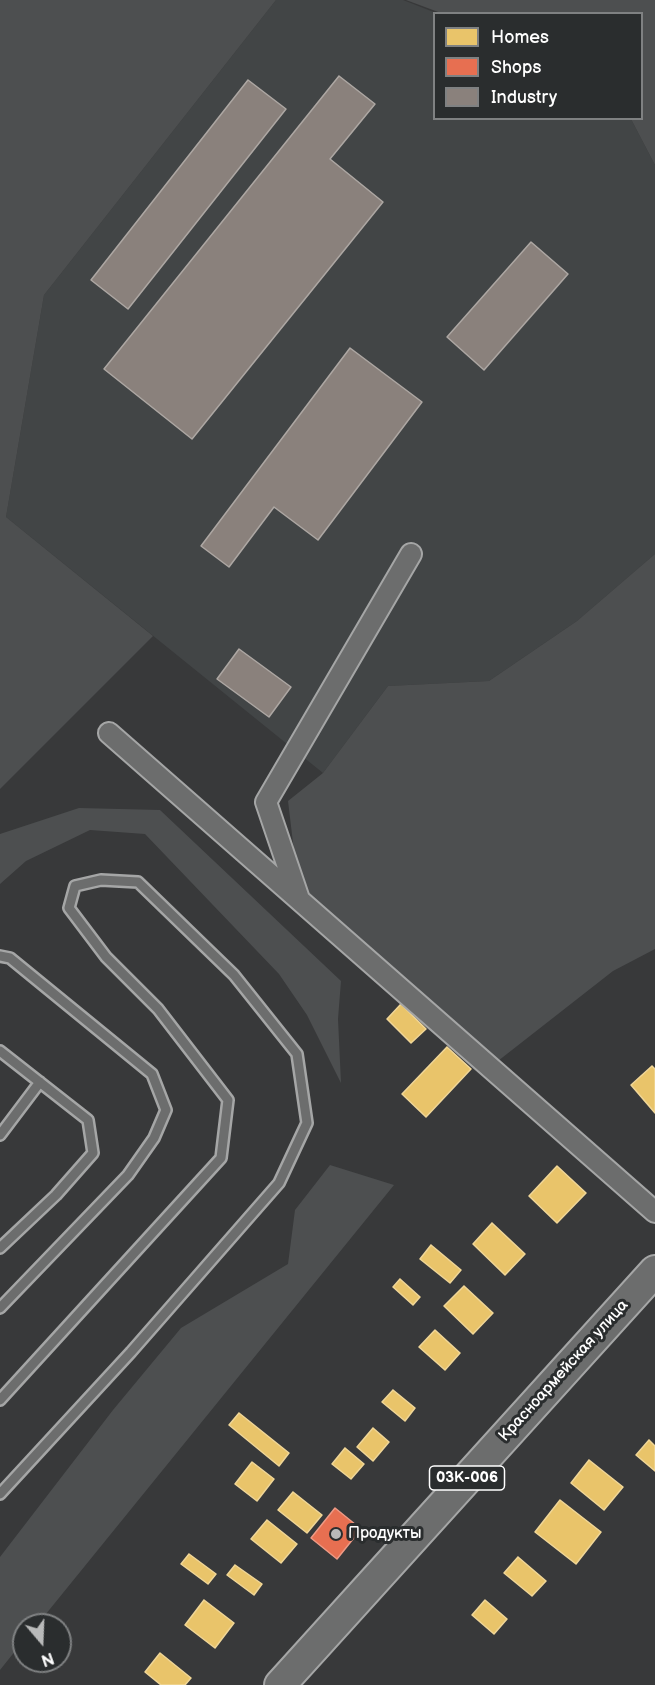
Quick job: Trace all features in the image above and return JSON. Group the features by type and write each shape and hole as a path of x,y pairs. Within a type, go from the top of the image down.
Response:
{"main road":[{"name":"Красноармейская улица","path":"280,1685 655,1271"}],"street":[{"path":"300,902 266,802 411,554"},
{"path":"109,734 655,1212"}],"lane":[{"path":"0,1400 221,1158 228,1100 158,1009 106,957 69,908 75,886 101,880 138,882 234,975 297,1054 307,1123 279,1183 131,1352 0,1494"},
{"path":"0,956 10,958 152,1074 166,1110 154,1138 128,1175 0,1308"},
{"path":"0,1051 88,1120 93,1153 56,1195 0,1248"},
{"path":"0,1135 40,1082"}],"shaded area":[{"path":"0,0 276,0 44,295 6,517 153,636 0,789"},
{"path":"276,0 403,0 433,12 433,120 632,120 655,165 655,554 577,621 489,681 388,686 323,773 6,517 44,295"},
{"path":"406,0 655,0 655,165 632,120 643,120 643,12 438,12"},
{"path":"655,554 655,949 613,971 489,1068 300,901 288,801 323,773 388,686 489,681 577,621"},
{"path":"79,808 160,810 341,981 338,1019 341,1083 307,1015 279,974 145,834 90,830 26,861 0,884 0,834"},
{"path":"330,1165 394,1185 47,1613 12,1613 12,1655 0,1670 0,1557 113,1410 181,1328 288,1264 295,1210"}],"building: Homes":[{"path":"401,1004 426,1029 411,1043 387,1019"},
{"path":"447,1047 471,1069 426,1117 402,1094"},
{"path":"652,1066 655,1069 655,1113 631,1085"},
{"path":"557,1166 586,1193 557,1223 529,1196"},
{"path":"492,1223 525,1254 505,1275 473,1244"},
{"path":"431,1245 461,1270 450,1283 420,1259"},
{"path":"400,1279 420,1297 413,1305 393,1287"},
{"path":"464,1286 493,1313 473,1334 444,1306"},
{"path":"435,1330 460,1353 445,1370 419,1347"},
{"path":"393,1390 415,1408 405,1421 382,1402"},
{"path":"239,1413 289,1453 279,1466 229,1425"},
{"path":"373,1428 389,1442 373,1461 357,1447"},
{"path":"649,1440 655,1446 655,1471 636,1455"},
{"path":"345,1448 364,1464 351,1479 332,1464"},
{"path":"589,1460 623,1487 604,1510 571,1483"},
{"path":"252,1462 274,1479 257,1501 235,1484"},
{"path":"293,1492 322,1515 307,1533 278,1510"},
{"path":"560,1500 601,1532 576,1564 535,1532"},
{"path":"267,1520 297,1544 281,1563 251,1539"},
{"path":"189,1554 216,1574 208,1584 181,1564"},
{"path":"518,1557 546,1581 532,1596 504,1573"},
{"path":"235,1565 262,1584 254,1595 227,1575"},
{"path":"204,1600 234,1623 215,1648 185,1625"},
{"path":"485,1600 507,1619 494,1634 472,1615"},
{"path":"160,1653 191,1678 185,1685 161,1685 145,1672"}],"building: Shops":[{"name":"Продукты","path":"335,1508 361,1529 337,1559 311,1538"}],"building: Industry":[{"path":"339,76 375,104 330,159 383,202 192,439 104,369"},
{"path":"248,80 286,109 128,309 91,280"},
{"path":"531,242 568,274 484,370 447,337"},
{"path":"350,348 422,402 318,540 274,507 229,567 201,546"},
{"path":"239,649 291,687 269,717 217,679"}],"place":[{"name":"Продукты","path":"336,1534"}]}
